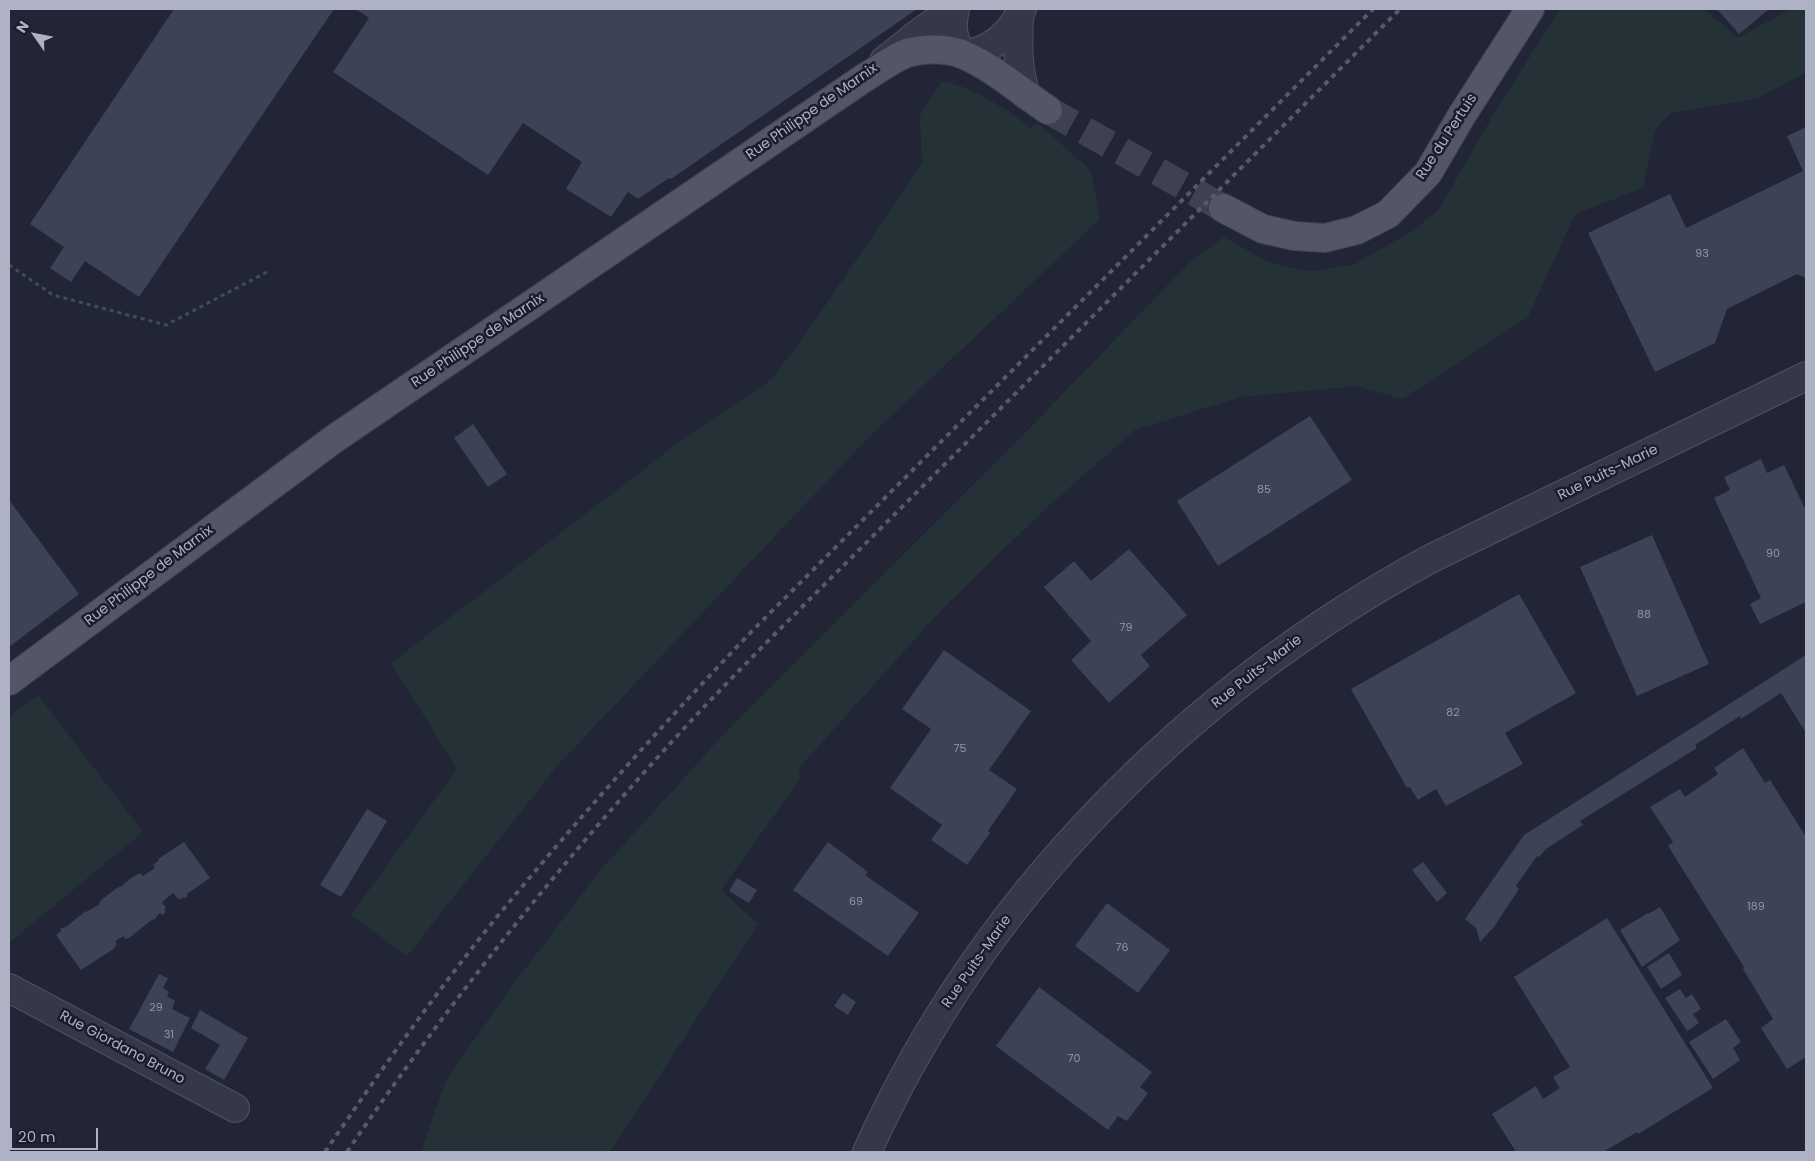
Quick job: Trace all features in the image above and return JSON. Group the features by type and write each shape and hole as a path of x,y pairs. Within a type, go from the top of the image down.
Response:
{"main road":[{"name":"Rue du Pertuis","path":"1223,208 1263,228 1294,236 1325,238 1357,230 1388,214 1428,173 1462,115 1530,9"},
{"path":"864,78 907,54 933,50 963,54 988,68 1048,110"},
{"name":"Rue Philippe de Marnix","path":"9,681 334,440 864,78"}],"street":[{"path":"954,9 954,39 963,54 972,54 989,47 1014,26 1021,12"},
{"name":"Rue Philippe de Marnix","path":"864,78 913,38 954,9"},
{"path":"1021,12 1017,45 1021,80 1026,95"},
{"name":"Rue Puits-Marie","path":"867,1152 910,1067 943,1010 1011,912 1078,832 1119,790 1172,740 1235,686 1303,636 1405,572 1806,376"},
{"name":"Rue Giordano Bruno","path":"9,988 235,1108"}],"path":[{"path":"9,265 54,295 166,325 267,272"}],"shaded area":[{"path":"1560,9 1704,9 1738,38 1790,9 1806,9 1806,72 1759,98 1671,113 1655,130 1643,188 1575,214 1528,317 1402,399 1357,386 1241,397 1135,430 1043,511 943,608 799,768 800,779 721,890 758,924 610,1152 421,1152 446,1080 512,986 599,872 732,725 1022,436 1188,264 1224,237 1266,261 1285,267 1311,271 1353,265 1416,229 1439,209 1495,112"},
{"path":"941,82 963,87 988,99 1031,128 1037,122 1091,171 1100,219 870,436 557,766 407,956 351,915 457,769 391,663 682,440 772,379 812,325 922,163 920,115"},
{"path":"38,695 143,832 9,943 9,717"}],"building":[{"path":"174,9 334,9 139,297 85,261 71,282 50,268 64,247 30,224"},
{"path":"356,9 917,9 671,179 669,178 638,199 628,192 611,217 566,189 582,162 523,123 488,175 333,72 369,18"},
{"path":"1717,9 1769,9 1739,34"},
{"path":"1806,127 1806,278 1797,274 1727,309 1715,343 1655,372 1588,233 1670,194 1686,228 1803,171 1787,136"},
{"path":"1310,416 1352,480 1218,566 1177,501"},
{"path":"473,424 507,474 488,487 454,438"},
{"path":"1761,459 1767,473 1784,465 1806,511 1806,602 1760,624 1750,604 1761,598 1714,498 1730,490 1724,477"},
{"path":"9,500 79,594 9,647"},
{"path":"1652,535 1709,664 1637,696 1580,567"},
{"path":"1129,549 1187,615 1141,655 1150,666 1109,703 1071,660 1091,641 1044,587 1074,561 1091,581"},
{"path":"1519,594 1576,693 1505,733 1523,764 1446,806 1436,789 1418,800 1410,787 1407,788 1351,689"},
{"path":"944,650 1031,711 989,770 1017,789 988,831 990,833 967,865 931,840 942,825 890,788 931,729 902,709"},
{"path":"1806,655 1806,733 1781,693 1741,719 1740,716 1695,745 1697,748 1580,821 1583,825 1546,849 1539,857 1537,856 1516,886 1519,889 1494,927 1480,942 1476,928 1465,919 1524,835"},
{"path":"1743,748 1765,783 1770,780 1806,837 1806,1057 1787,1069 1761,1028 1773,1019 1743,969 1744,967 1668,846 1673,842 1650,807 1680,789 1685,797 1718,774 1714,768"},
{"path":"367,809 387,821 341,897 320,885"},
{"path":"184,842 210,878 187,894 188,896 185,898 179,900 173,893 162,902 166,912 162,915 160,913 154,920 129,938 125,939 124,936 117,940 115,948 81,970 56,935 61,931 60,929 100,904 101,900 131,878 140,873 143,876 155,868 153,865 158,859"},
{"path":"828,842 868,872 865,875 919,913 888,956 793,890"},
{"path":"1423,862 1447,893 1437,902 1412,870"},
{"path":"737,878 757,890 749,903 729,891"},
{"path":"1107,903 1170,950 1138,993 1075,946"},
{"path":"1660,907 1680,940 1642,967 1620,930"},
{"path":"1607,918 1713,1088 1638,1134 1637,1132 1603,1152 1516,1152 1492,1114 1536,1086 1543,1099 1560,1088 1553,1077 1570,1067 1514,977"},
{"path":"1669,953 1682,975 1661,989 1647,967"},
{"path":"159,974 168,978 163,988 169,992 167,996 175,1001 172,1009 190,1018 173,1052 129,1029"},
{"path":"1039,987 1152,1072 1140,1087 1148,1093 1127,1121 1118,1116 1108,1130 996,1046"},
{"path":"1680,989 1686,998 1692,994 1701,1009 1693,1014 1699,1023 1687,1031 1665,998"},
{"path":"843,993 856,1002 848,1015 834,1006"},
{"path":"200,1010 248,1038 224,1080 205,1069 220,1045 191,1028"},
{"path":"1726,1019 1741,1042 1733,1048 1740,1060 1713,1079 1689,1042"}],"tunnel":[{"path":"1048,110 1223,208"}],"railway":[{"path":"325,1152 410,1030 455,970 562,840 655,734 752,631 1373,9"},
{"path":"347,1152 424,1043 505,938 633,784 689,723 764,645 1400,9"}]}
